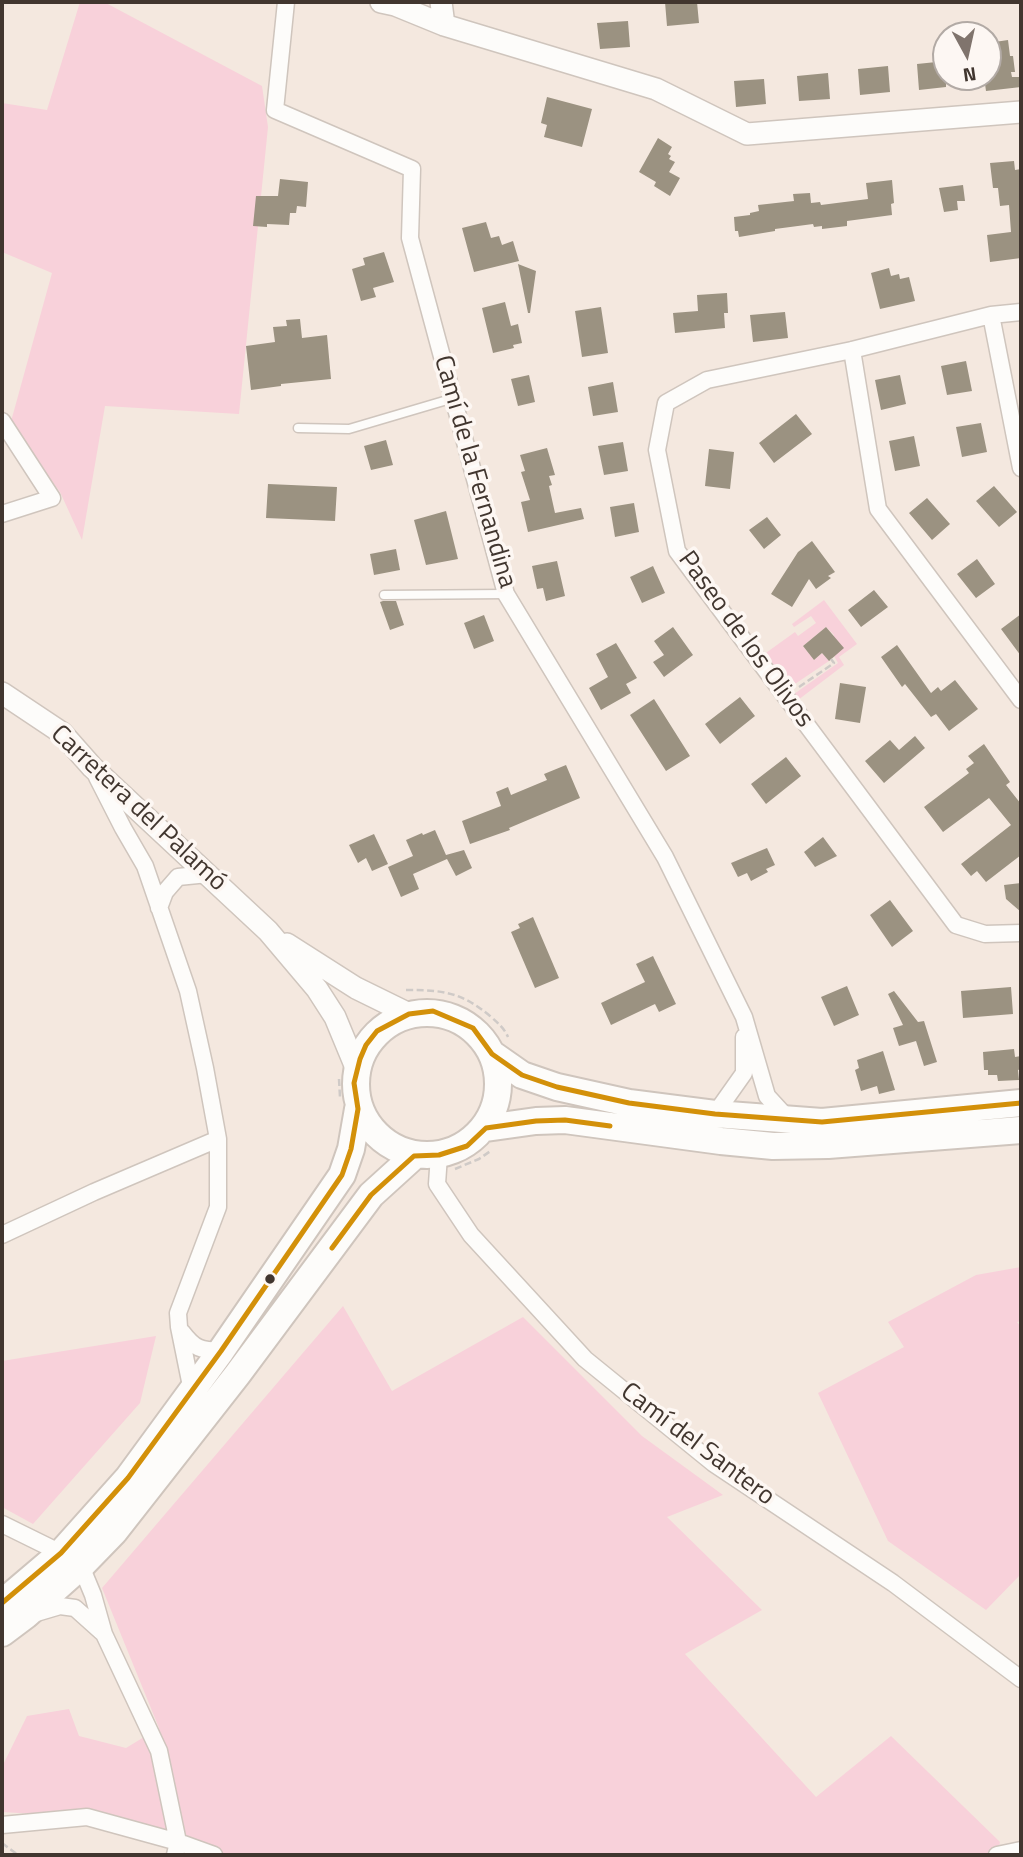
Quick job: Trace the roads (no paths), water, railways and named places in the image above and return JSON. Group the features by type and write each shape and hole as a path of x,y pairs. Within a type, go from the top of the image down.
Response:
{"main road":[{"path":"2,1633 26,1615 71,1560 221,1351 342,1175 351,1149 349,1105 354,1083 348,1072 377,1031 404,1002 473,1028 502,1049 522,1075 557,1087 629,1103 715,1114 822,1122 1021,1103"},
{"path":"492,1137 497,1074 502,1049"},
{"path":"349,1105 381,1139 430,1162"},
{"path":"2,1603 114,1532 237,1375 371,1195 430,1162 537,1121 565,1120 721,1142 773,1146 828,1145 1021,1130"}],"street":[{"name":"Camí de la Fernandina","path":"286,2 275,110 412,169 410,239 506,594 665,857 744,1017 766,1096 789,1120"},
{"path":"441,2 444,26"},
{"path":"390,3 444,26 656,89 747,134 1021,112"},
{"name":"Paseo de los Olivos","path":"1021,312 991,315 852,350 707,380 666,403 657,450 677,551 956,925 985,934 1021,933"},
{"path":"991,315 1021,468"},
{"path":"852,350 878,509 1021,700"},
{"path":"2,421 52,498 2,514"},
{"name":"Carretera del Palamó","path":"2,693 62,733 92,767 268,931 317,989 335,1017 348,1072"},
{"path":"92,767 145,866 188,991 218,1139 218,1207 178,1313 178,1327 192,1391"},
{"path":"159,908 165,892 178,877 208,874"},
{"name":"Carretera del Palamó","path":"268,931 356,988 404,1002"},
{"path":"715,1114 744,1073 744,1017"},
{"path":"2,1235 218,1139"},
{"name":"Camí del Santero","path":"430,1162 437,1184 471,1235 585,1359 713,1463 893,1583 1021,1679"},
{"path":"178,1327 191,1344 202,1350 221,1351"},
{"path":"2,1524 71,1560 93,1595 104,1634 159,1751 176,1849"},
{"path":"26,1615 60,1606 75,1608 104,1634"},
{"path":"2,1825 87,1817 176,1849 214,1855"},
{"path":"997,1855 1021,1850"}],"lane":[{"path":"298,428 349,429 454,398"},
{"path":"384,595 506,594"}]}
